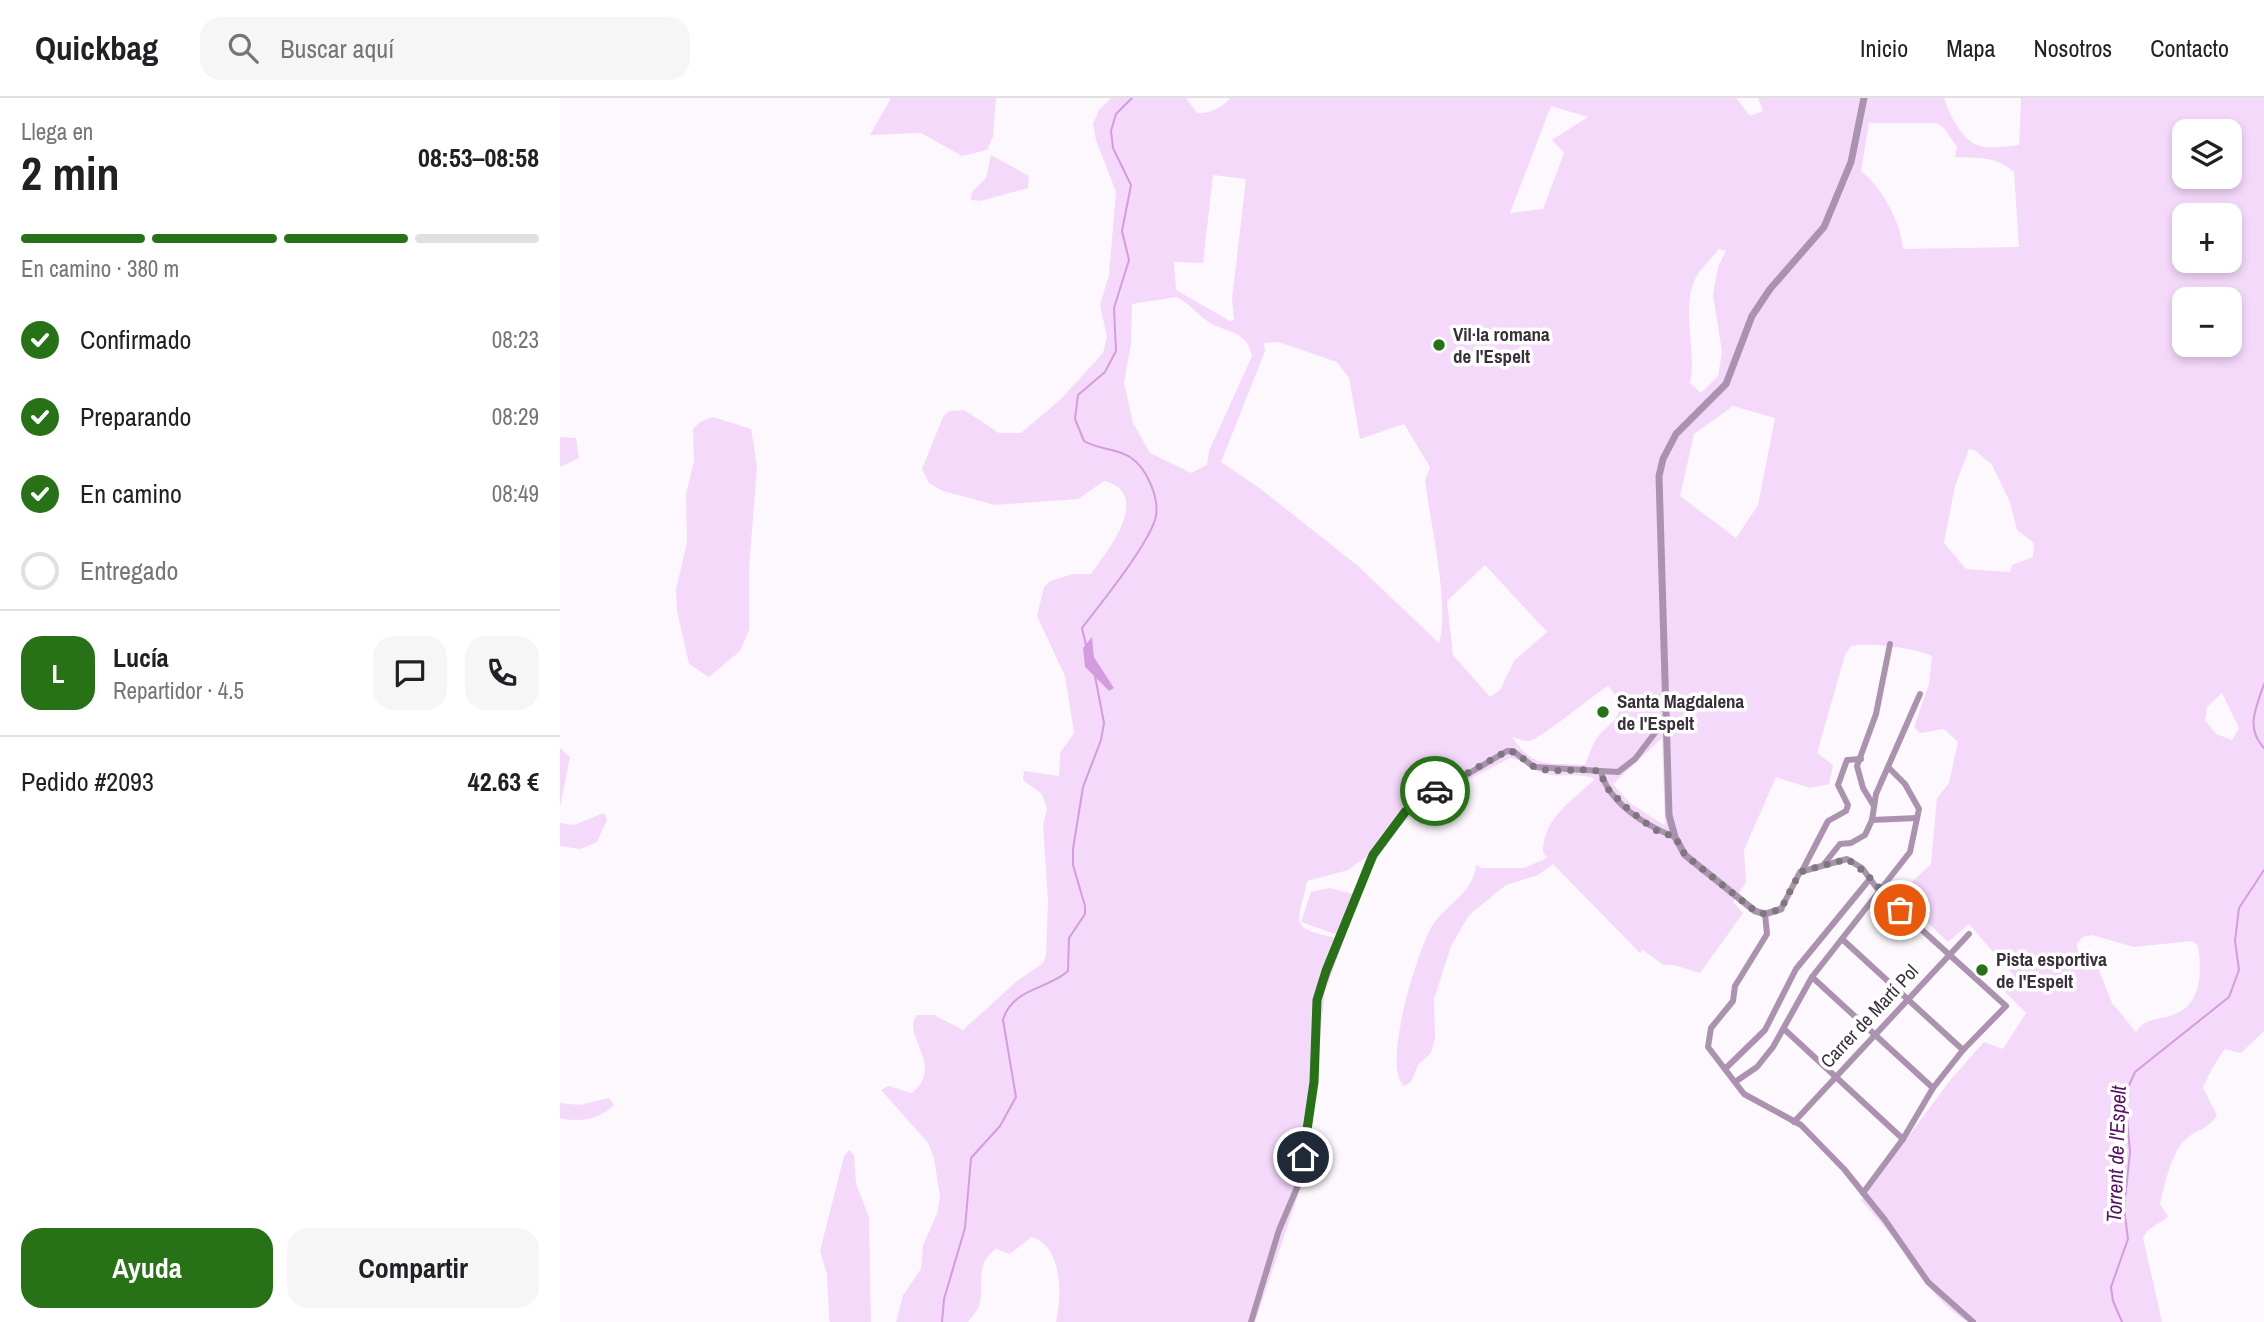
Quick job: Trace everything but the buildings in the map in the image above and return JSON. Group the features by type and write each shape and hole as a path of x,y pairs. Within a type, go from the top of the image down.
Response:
{"street":[{"path":"1861,759 1847,760 1838,785 1848,805 1846,811 1828,821 1781,909 1765,914 1755,911 1685,855 1675,837 1670,816 1659,486 1663,459 1675,434 1726,384 1752,316 1770,289 1824,227 1851,162 1864,98"},
{"path":"1874,806 1860,781 1857,766 1876,714 1890,644"},
{"path":"1824,864 1840,844 1850,843 1865,835 1872,820 1875,794 1920,694"},
{"path":"1251,1322 1279,1230 1299,1183 1314,1082 1317,1000 1373,855 1408,809 1507,751 1513,751 1534,767 1580,771 1588,768 1601,772 1618,772 1635,759 1668,715"},
{"path":"1735,1082 1757,1067 1784,1029 1812,977 1910,852 1920,809 1905,784 1888,767"},
{"path":"1601,772 1605,786 1629,810 1655,830 1675,837"},
{"path":"1872,820 1917,818"},
{"path":"1800,872 1847,859 1862,868 1879,891 2006,1006 1964,1050 1933,1088 1903,1139 1863,1193"},
{"path":"1726,1069 1765,1030 1796,969 1869,880"},
{"path":"1765,914 1767,934 1735,986 1733,1001 1711,1028 1708,1047 1744,1094 1810,1134 1863,1193 1928,1283 1973,1322"},
{"name":"Carrer de Martí Pol","path":"1794,1122 1969,934"},
{"path":"1842,939 1964,1050"},
{"path":"1812,977 1933,1088"},
{"path":"1784,1029 1903,1139"}],"shaded area":[{"path":"891,98 996,98 993,137 987,150 962,156 921,133 870,135"},
{"path":"1111,98 1186,98 1197,113 1202,113 1216,109 1230,98 1736,98 1750,116 1763,111 1758,98 1944,98 1953,119 1967,139 1980,146 1994,147 2019,145 2021,98 2264,98 2264,1031 2241,1053 2225,1049 2216,1062 2203,1088 2217,1115 2207,1126 2187,1138 2177,1151 2169,1169 2160,1204 2168,1217 2147,1231 2143,1238 2162,1322 1968,1322 1935,1294 1861,1200 1952,1078 1984,1042 2003,1049 2026,1013 2002,989 2014,976 1969,924 1948,942 1898,895 1931,864 1937,798 1949,783 1958,742 1944,729 1920,733 1914,727 1929,684 1932,656 1904,648 1869,645 1851,646 1845,655 1817,753 1833,765 1829,784 1810,788 1776,777 1744,850 1746,882 1733,902 1743,913 1700,973 1674,965 1663,965 1643,950 1640,953 1553,864 1538,875 1506,885 1469,915 1451,946 1434,999 1435,1038 1431,1053 1418,1065 1411,1082 1404,1086 1398,1074 1399,1033 1418,958 1432,926 1465,891 1476,865 1482,868 1524,868 1547,858 1543,852 1544,840 1553,820 1595,779 1545,774 1510,758 1433,798 1407,819 1390,838 1368,874 1325,992 1304,1178 1255,1322 1056,1322 1059,1286 1055,1261 1042,1242 1031,1237 1010,1254 996,1249 989,1254 983,1267 979,1305 968,1322 896,1322 903,1295 921,1269 923,1245 937,1214 940,1197 934,1158 928,1143 881,1090 888,1086 912,1093 921,1082 925,1072 914,1032 913,1023 917,1015 934,1015 963,1030 1017,981 1043,963 1046,956 1048,901 1043,825 1047,809 1042,794 1023,780 1024,771 1059,776 1060,753 1074,733 1065,676 1037,616 1044,587 1050,581 1073,574 1091,574 1115,538 1126,510 1125,498 1118,488 1104,481 1078,499 995,505 943,491 929,483 922,469 943,417 949,411 964,410 999,433 1021,433 1060,400 1103,353 1107,337 1100,305 1109,275 1116,192 1096,140 1093,124 1099,110","holes":["1551,106 1588,117 1552,140 1564,153 1543,209 1510,213","1869,123 1936,123 1944,128 1957,147 1955,157 1993,160 2014,172 2019,247 1903,249 1894,217 1869,178 1861,171","1213,175 1246,179 1232,299 1234,320 1230,321 1176,290 1174,262 1203,263","1719,249 1726,251 1718,267 1713,295 1722,352 1718,376 1701,393 1690,383 1692,358 1689,304 1695,279","1176,297 1212,324 1247,342 1252,356 1209,451 1207,465 1191,473 1150,453 1133,423 1124,383 1131,344 1132,304","1278,342 1337,362 1349,378 1360,439 1404,424 1430,467 1425,480 1441,586 1442,627 1439,643 1358,566 1262,490 1221,462 1265,351 1264,343","1733,406 1775,418 1758,505 1736,538 1680,496 1694,434","1969,449 1976,451 1992,465 2010,502 2017,530 2034,543 2033,557 2012,565 2010,572 1966,569 1944,543 1955,486","1485,565 1547,632 1514,661 1500,690 1490,697 1453,655 1447,601","1092,639 1094,657 1114,688 1109,691 1085,667","1608,686 1621,702 1619,709 1616,718 1593,745 1585,765 1551,764 1535,760 1520,748 1512,737 1526,741 1533,739","2222,693 2239,728 2232,740 2216,734 2205,720 2207,707","1662,738 1664,825 1630,803 1613,784","1366,857 1353,894 1330,888 1311,892 1301,922 1338,935 1337,938 1310,931 1300,922 1307,881 1348,870","2092,935 2134,947 2192,941 2198,946 2198,988 2181,1012 2147,1022 2136,1032 2112,1003 2099,970 2077,949 2077,943 2083,937"]},
{"path":"991,155 1029,176 1028,188 980,201 971,200 972,192 986,178"},
{"path":"713,417 751,429 757,466 749,569 749,630 740,651 709,677 689,664 677,611 676,590 687,542 686,494 694,461 693,429 700,422"},
{"path":"560,437 576,438 579,458 560,467"},
{"path":"1092,637 1094,657 1114,688 1109,691 1085,667 1083,648"},
{"path":"560,748 570,757 560,807"},
{"path":"604,813 607,820 597,842 580,849 560,846 560,823 574,825"},
{"path":"609,1098 614,1105 596,1117 582,1120 560,1118 560,1103 580,1105"},
{"path":"849,1150 854,1155 856,1184 869,1217 871,1322 830,1322 827,1274 820,1251 844,1156"}],"waterway":[{"path":"1086,645 1082,628 1142,545 1150,532 1156,512 1151,485 1136,462 1125,454 1084,441 1075,419 1078,395 1105,372 1116,351 1114,308 1129,260 1122,231 1131,185 1113,148 1111,131 1116,114 1132,98"},
{"path":"942,1322 944,1299 965,1228 971,1158 1000,1126 1016,1097 1003,1020 1014,1001 1068,971 1069,938 1085,914 1073,865 1073,849 1083,787 1101,740 1104,723 1095,676"},
{"name":"Torrent de l'Espelt","path":"2264,684 2254,718 2255,733 2264,748"},
{"name":"Torrent de l'Espelt","path":"2122,1322 2113,1301 2111,1287 2128,1239 2124,1209 2130,1152 2125,1094 2135,1072 2229,997 2239,970 2235,941 2239,908 2264,870"}],"way so far":[{"path":"1435,791 1507,751 1520,755 1534,767 1580,771 1588,768 1601,772 1605,786 1629,810 1655,830 1675,837 1685,855 1755,911 1765,914 1781,909 1800,872 1847,859 1862,868 1869,880 1900,910"}],"place":[{"name":"Vil·la romana de l'Espelt","path":"1439,345"},
{"name":"Santa Magdalena de l'Espelt","path":"1603,712"},
{"name":"Pista esportiva de l'Espelt","path":"1982,970"}],"route":[{"path":"1303,1157 1314,1082 1317,1000 1326,971 1373,855 1405,812 1435,791"}]}
